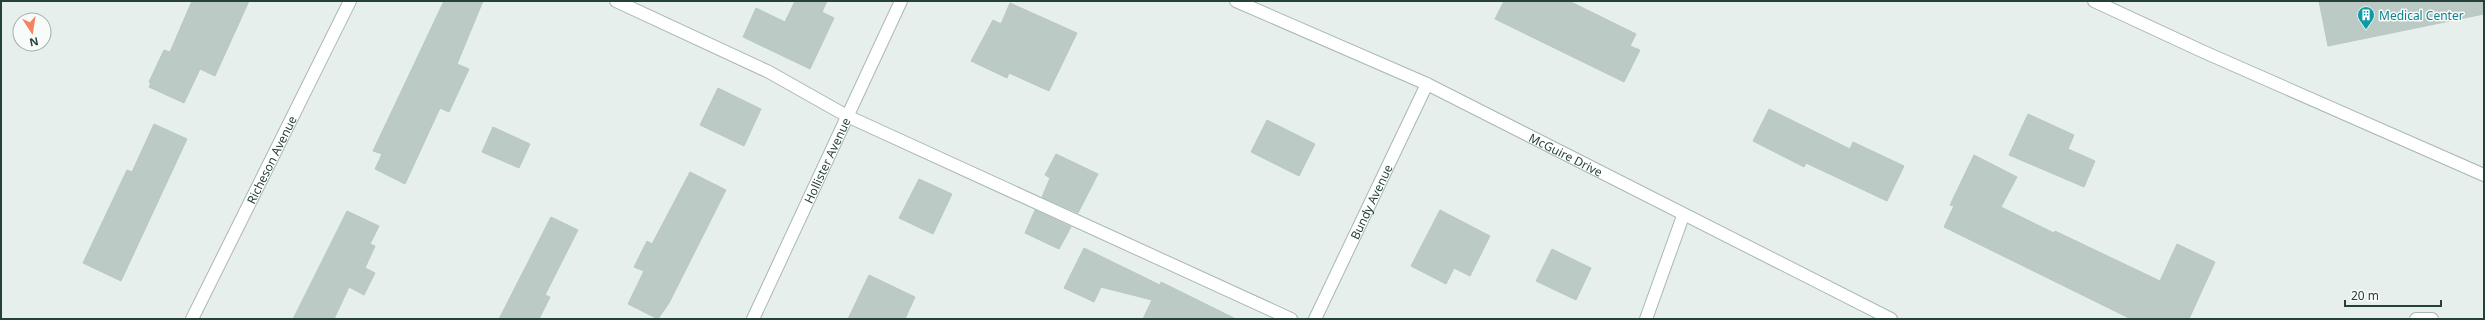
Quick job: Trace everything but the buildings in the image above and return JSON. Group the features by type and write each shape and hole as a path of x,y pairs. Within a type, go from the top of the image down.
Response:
{"street":[{"name":"Richeson Avenue","path":"192,319 350,1"},
{"path":"616,1 769,72 848,116 1291,319"},
{"name":"Hollister Avenue","path":"752,319 901,1"},
{"name":"McGuire Drive","path":"1236,1 1427,84 1683,216 1891,319"},
{"path":"2094,1 2204,52 2484,175"},
{"name":"Bundy Avenue","path":"1315,319 1427,84"},
{"path":"1646,319 1683,216"},
{"path":"2416,319 2432,319"}],"place":[{"name":"Medical Center","path":"2366,30"}]}
